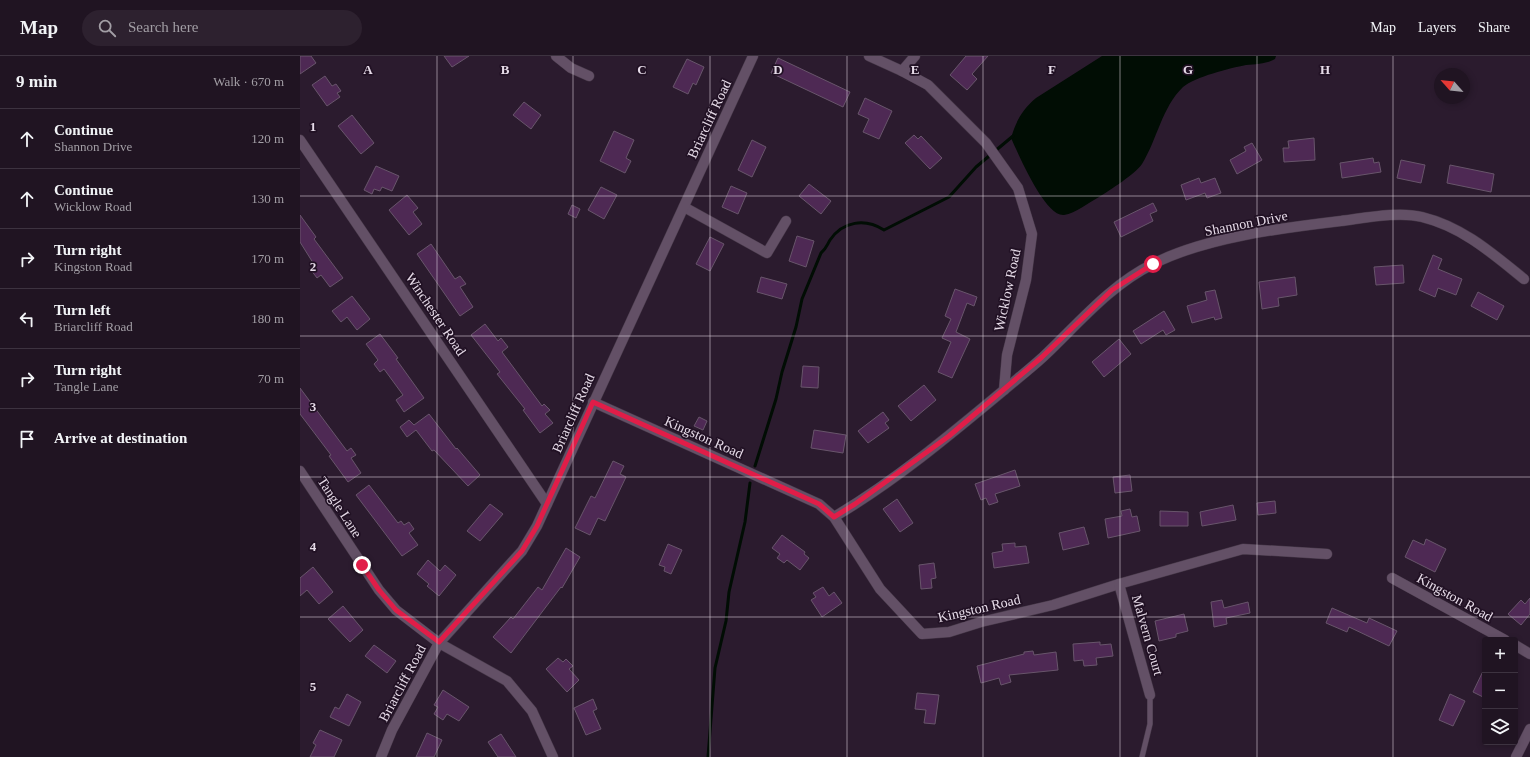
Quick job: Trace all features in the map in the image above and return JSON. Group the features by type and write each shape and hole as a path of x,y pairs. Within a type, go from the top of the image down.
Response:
{"street":[{"path":"556,56 571,68 589,76"},
{"name":"Briarcliff Road","path":"381,757 392,730 439,642 522,551 547,504 753,56"},
{"name":"Wicklow Road","path":"869,56 902,70 928,85 986,143 1018,188 1032,234 1026,280 1007,355 1004,390"},
{"path":"902,70 915,56"},
{"name":"Winchester Road","path":"300,140 547,504"},
{"path":"684,208 768,253 786,221"},
{"name":"Shannon Drive","path":"1004,390 1042,357 1112,290 1153,264 1200,246 1248,235 1384,215 1421,217 1454,228 1477,241 1524,279"},
{"path":"834,517 855,504 949,436 1004,390"},
{"name":"Kingston Road","path":"593,402 819,504 834,517 880,589 922,634 949,632 981,622 1053,605 1119,584 1243,549 1327,554"},
{"name":"Tangle Lane","path":"300,472 379,590 396,610 439,642 507,681 532,711 554,757"},
{"name":"Kingston Road","path":"1392,578 1500,637"},
{"name":"Malvern Court","path":"1119,584 1150,694"},
{"path":"1518,647 1530,654"},
{"path":"1516,757 1530,729"}],"lane":[{"path":"1142,757 1150,724 1150,694"}],"shaded area":[{"path":"1102,56 1276,56 1275,59 1268,62 1239,66 1213,73 1188,83 1176,95 1170,104 1147,155 1139,168 1122,182 1099,197 1077,210 1064,215 1057,213 1049,206 1041,195 1033,183 1011,138 1020,116 1036,98"}],"building":[{"path":"300,56 311,56 316,63 300,74"},
{"path":"444,56 469,56 452,67"},
{"path":"966,56 988,56 972,74 977,79 967,90 950,75"},
{"path":"778,58 850,92 843,107 771,73"},
{"path":"687,59 704,67 696,85 693,83 688,94 673,87"},
{"path":"325,76 332,86 336,84 341,91 337,93 340,97 327,106 312,85"},
{"path":"865,98 892,111 879,139 863,132 869,119 858,114"},
{"path":"524,102 541,115 531,129 513,115"},
{"path":"352,115 374,143 361,154 338,126"},
{"path":"614,131 634,140 626,158 631,161 625,173 600,161"},
{"path":"914,135 918,139 921,136 942,158 930,169 905,143"},
{"path":"1314,138 1315,160 1284,162 1283,148 1289,148 1288,141"},
{"path":"752,140 766,147 752,177 738,170"},
{"path":"1252,143 1262,160 1237,174 1230,160 1246,151 1244,147"},
{"path":"1373,158 1374,163 1379,162 1381,172 1342,178 1340,163"},
{"path":"1401,160 1425,165 1421,183 1397,178"},
{"path":"1450,165 1494,174 1491,192 1447,183"},
{"path":"376,166 399,176 392,191 382,187 380,191 374,189 372,194 364,190"},
{"path":"1199,178 1201,183 1215,178 1221,193 1207,198 1205,193 1186,200 1181,185"},
{"path":"809,184 831,201 821,214 799,196"},
{"path":"731,186 747,193 738,214 722,207"},
{"path":"601,187 617,195 604,219 588,210"},
{"path":"407,195 418,208 413,212 422,224 409,235 389,210"},
{"path":"1153,203 1157,211 1150,214 1153,221 1121,237 1114,222"},
{"path":"572,205 580,209 576,218 568,214"},
{"path":"300,215 316,237 314,239 343,278 330,287 321,275 317,278 311,270 315,266 300,242"},
{"path":"797,236 814,241 806,267 789,261"},
{"path":"710,237 724,244 710,271 696,264"},
{"path":"431,244 455,279 460,276 466,284 460,287 473,307 460,316 417,254"},
{"path":"1433,255 1442,259 1438,269 1462,279 1456,295 1438,288 1435,297 1419,290"},
{"path":"1403,265 1404,283 1376,285 1374,267"},
{"path":"761,277 787,284 782,299 757,292"},
{"path":"1295,277 1297,295 1278,298 1279,306 1262,309 1259,282"},
{"path":"955,289 977,297 974,306 967,303 956,332 970,339 952,378 938,372 951,342 942,338 951,319 945,316"},
{"path":"1215,290 1222,318 1215,320 1214,317 1192,323 1187,306 1207,300 1205,292"},
{"path":"1478,292 1504,306 1497,320 1471,306"},
{"path":"352,296 370,319 357,330 347,317 341,322 332,311"},
{"path":"1164,311 1175,330 1166,335 1163,330 1141,344 1133,331"},
{"path":"485,324 498,341 501,338 508,347 502,352 542,406 544,404 550,410 545,414 553,423 540,433 523,410 525,409 497,374 500,372 471,335"},
{"path":"380,334 398,358 396,359 424,398 404,412 396,400 403,395 384,369 380,372 374,364 378,360 366,344"},
{"path":"1119,339 1131,354 1104,377 1092,362"},
{"path":"803,366 819,367 818,388 801,387"},
{"path":"924,385 936,400 911,421 898,406"},
{"path":"300,388 347,451 351,448 356,455 351,458 361,473 348,482 329,456 331,455 300,414"},
{"path":"883,412 889,420 885,423 889,428 868,443 858,431"},
{"path":"429,414 456,449 457,448 480,475 468,486 434,450 432,451 416,430 407,437 400,427 409,420 414,425"},
{"path":"699,417 707,421 703,430 694,426"},
{"path":"814,430 846,435 843,453 811,448"},
{"path":"613,461 624,466 620,474 626,477 605,521 598,518 590,535 575,528 591,496 595,498"},
{"path":"1015,470 1020,486 995,494 998,502 989,505 986,498 981,500 975,484"},
{"path":"1130,475 1132,491 1115,493 1113,477"},
{"path":"369,485 398,523 401,521 404,525 409,522 414,529 409,533 418,545 402,556 356,495"},
{"path":"897,499 913,523 900,532 883,509"},
{"path":"1275,501 1276,513 1258,515 1257,503"},
{"path":"490,504 503,514 480,541 467,531"},
{"path":"1233,505 1236,520 1202,526 1200,512"},
{"path":"1130,509 1132,517 1137,516 1140,531 1108,538 1105,519 1122,516 1121,511"},
{"path":"1160,511 1188,512 1188,526 1160,526"},
{"path":"1084,527 1089,544 1063,550 1059,533"},
{"path":"782,535 805,552 804,554 809,558 800,570 787,560 784,563 777,558 780,554 772,548"},
{"path":"1426,539 1446,549 1435,572 1405,557 1413,540 1424,545"},
{"path":"1015,543 1015,547 1026,546 1029,563 994,568 992,553 1003,551 1002,544"},
{"path":"668,544 682,550 671,574 664,571 665,567 659,565"},
{"path":"566,548 580,557 562,588 561,587 511,653 493,637 511,617 513,619 538,587 542,590"},
{"path":"428,560 440,571 445,565 456,575 439,596 427,586 429,584 417,574"},
{"path":"934,563 936,578 931,579 932,588 921,589 919,565"},
{"path":"313,567 333,592 319,604 307,590 300,596 300,578"},
{"path":"823,587 829,596 834,592 842,603 822,617 811,600 816,597 813,593"},
{"path":"1530,598 1530,614 1521,625 1508,614 1521,600 1525,604"},
{"path":"1222,600 1224,608 1248,602 1250,613 1226,618 1227,624 1214,627 1211,602"},
{"path":"343,606 363,630 350,642 328,619"},
{"path":"1332,608 1367,623 1369,618 1397,631 1389,646 1349,627 1347,632 1326,623"},
{"path":"1184,614 1188,631 1176,634 1176,637 1159,641 1155,621"},
{"path":"1100,642 1100,645 1111,644 1113,656 1096,658 1097,665 1084,666 1083,660 1074,661 1073,644"},
{"path":"374,645 396,661 387,673 365,656"},
{"path":"1033,651 1034,655 1056,652 1058,670 1009,675 1011,682 1001,685 999,678 981,683 977,666 1024,654 1024,652"},
{"path":"558,658 563,662 566,659 573,666 569,669 579,680 567,692 546,669"},
{"path":"1482,673 1482,696 1473,692"},
{"path":"443,690 469,707 459,721 447,714 443,720 434,714 438,707 434,705"},
{"path":"917,693 939,695 935,724 924,723 926,710 915,709"},
{"path":"347,694 361,702 349,726 330,717 335,707 339,709"},
{"path":"1450,694 1465,701 1453,726 1439,720"},
{"path":"593,699 597,709 593,711 601,729 586,735 574,708"},
{"path":"320,730 342,740 334,757 310,757 316,745 313,743"},
{"path":"427,733 442,740 434,757 416,757"},
{"path":"501,734 516,757 498,757 488,742"}],"waterway":[{"path":"755,466 776,399 782,372 796,327 802,299 821,253 830,240 841,229 855,223 869,224 884,230 949,197 976,167 1013,136"},
{"path":"708,757 715,668 726,621 729,592 745,522 750,483"}],"route":[{"path":"362,565 379,590 396,610 439,642 522,551 537,526 593,402 819,504 834,517 855,504 949,436 1042,357 1112,290 1153,264"}]}
